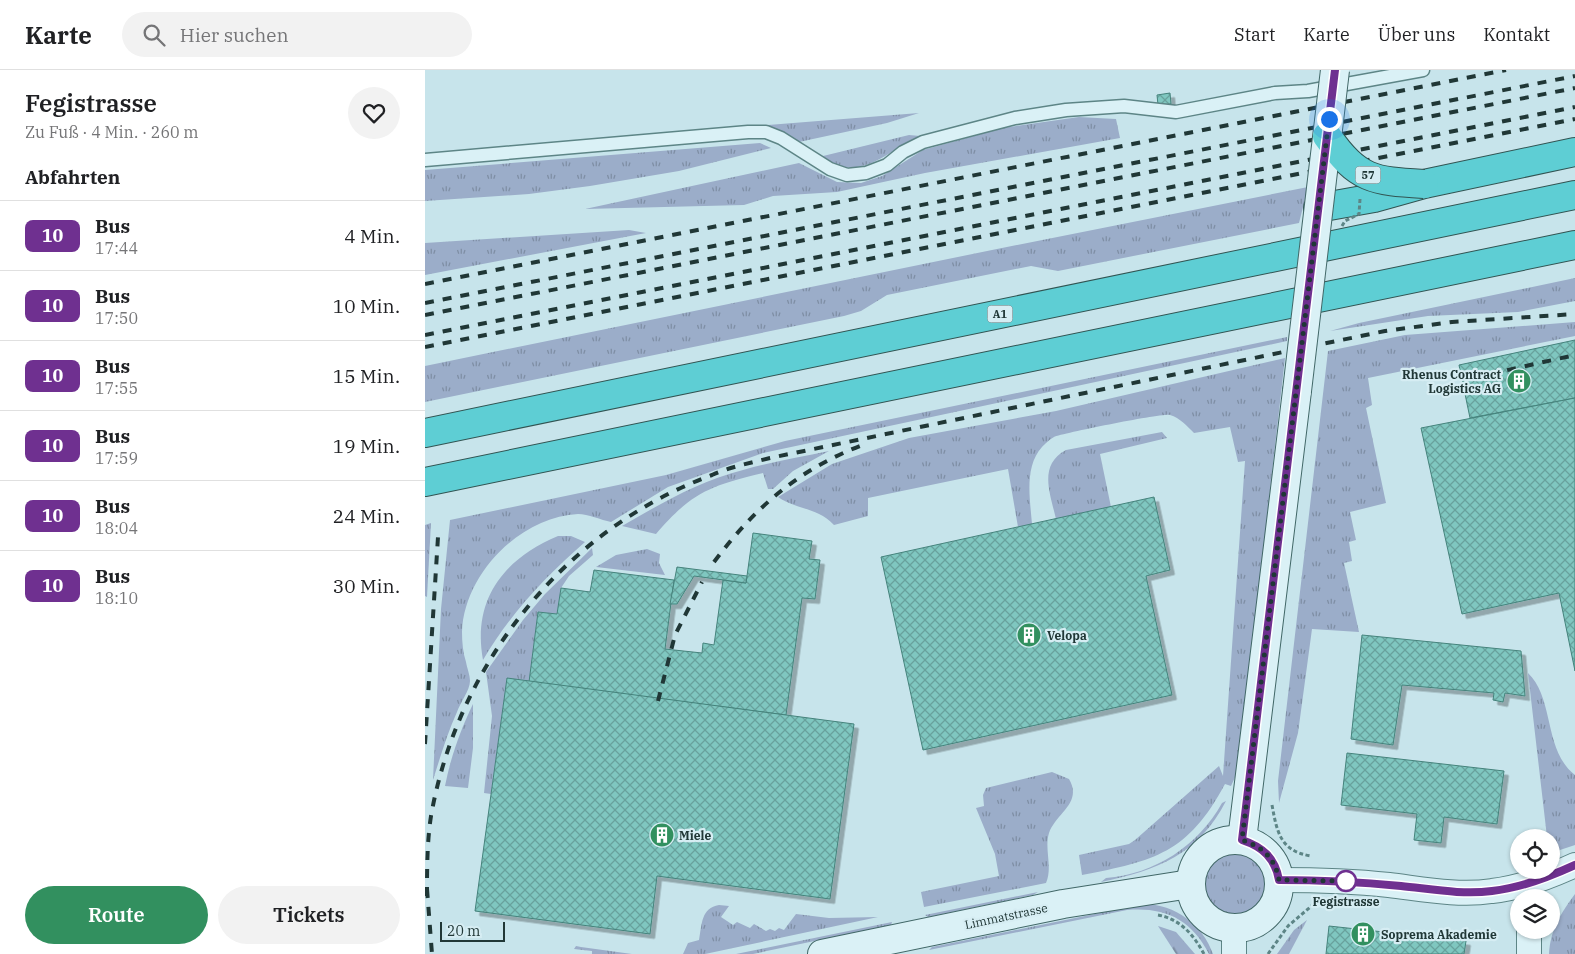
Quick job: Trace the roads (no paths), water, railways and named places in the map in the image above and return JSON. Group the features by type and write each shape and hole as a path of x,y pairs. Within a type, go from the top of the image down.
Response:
{"highway":[{"name":"57","path":"1327,136 1343,159 1364,174 1390,182 1424,184"},
{"name":"57","path":"1318,208 1374,198 1424,184 1575,152"},
{"name":"A1","path":"425,433 1575,195"},
{"path":"425,482 1575,244"}],"main road":[{"path":"1242,840 1335,70"},
{"path":"1227,840 1242,840 1256,844 1265,851 1277,869 1279,880 1278,894 1272,908 1262,919 1248,926 1234,941 1220,926 1208,920 1199,910 1193,898 1190,884 1193,869 1201,856 1212,846 1227,840"},
{"name":"Limmatstrasse","path":"823,954 1063,904 1190,884"}],"street":[{"path":"1525,889 1575,865"},
{"path":"1279,880 1345,880 1469,893 1510,891"},
{"path":"1529,939 1529,954"}],"lane":[{"path":"425,160 766,132 781,138 830,169 847,174 866,173 887,166 903,152 923,142 1015,118 1066,110 1124,106 1176,112 1275,93 1308,91 1423,70"}],"railway":[{"path":"425,284 1506,70"},
{"path":"425,303 1575,76"},
{"path":"425,315 1575,88"},
{"path":"425,335 1575,107"},
{"path":"425,347 1575,119"},
{"path":"427,896 427,856 431,816 445,760 466,706 493,655 527,608 566,566 610,530 659,499 719,472 770,458 1385,331 1452,322 1575,314"},
{"path":"1472,378 1575,355"},
{"path":"714,562 746,523 801,476 844,453 868,443"},
{"path":"425,744 438,537"},
{"path":"658,701 675,635 702,582"},
{"path":"427,889 432,954"}],"place":[{"name":"Rhenus Contract Logistics AG","path":"1519,381"},
{"name":"Velopa","path":"1029,635"},
{"name":"Miele","path":"662,835"},
{"name":"Fegistrasse","path":"1346,881"},
{"name":"Soprema Akademie","path":"1363,934"}]}
